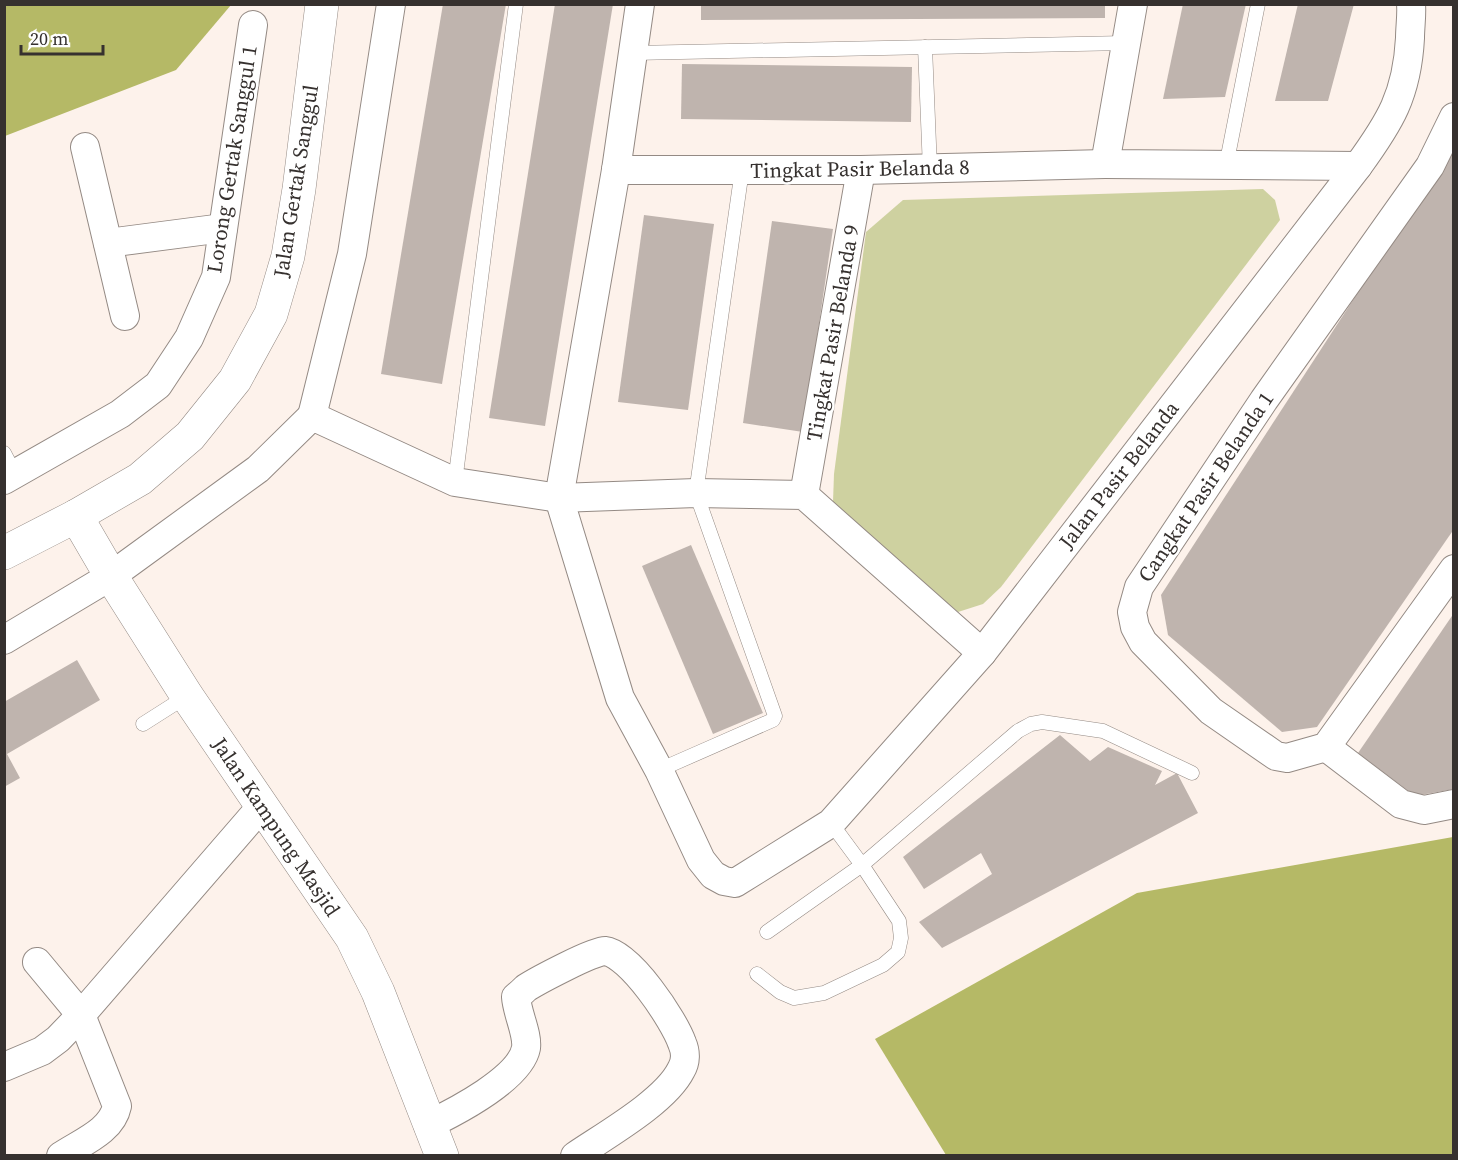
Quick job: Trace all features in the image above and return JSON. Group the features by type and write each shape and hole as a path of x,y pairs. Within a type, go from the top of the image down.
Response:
{"street":[{"name":"Jalan Gertak Sanggul","path":"4,553 76,516 140,479 190,436 236,380 271,314 288,256 299,189 322,4"},
{"path":"4,640 111,576 258,469 312,416 352,254 391,4"},
{"path":"640,4 616,170 560,498 620,698 659,770"},
{"path":"1105,165 1133,4"},
{"name":"Jalan Pasir Belanda","path":"659,770 700,860 712,875 724,881 735,883 831,823 982,653 1384,130 1398,99 1408,66 1410,4"},
{"name":"Lorong Gertak Sanggul 1","path":"8,469 120,414 158,385 189,338 216,278 252,25"},
{"name":"Cangkat Pasir Belanda 1","path":"1326,747 1287,758 1276,756 1211,711 1143,642 1132,612 1139,587 1264,400 1430,166 1454,117"},
{"path":"85,147 125,316"},
{"name":"Tingkat Pasir Belanda 8","path":"616,170 861,170 1105,165 1358,166"},
{"name":"Tingkat Pasir Belanda 9","path":"804,495 861,170"},
{"path":"108,243 223,228"},
{"path":"312,416 455,482 560,498 696,493 804,495 982,653"},
{"name":"Jalan Kampung Masjid","path":"76,516 111,576 188,696 261,807 352,938 378,992 428,1125 442,1155"},
{"path":"1454,569 1326,747 1401,804 1424,810 1454,804"},
{"path":"4,1067 42,1051 58,1039 261,807"},
{"path":"428,1125 467,1106 510,1073 523,1057 526,1039 516,997 526,988 591,954 604,951 620,957 632,967 660,1005 682,1043 685,1059 681,1071 665,1090 638,1113 575,1155"},
{"path":"37,962 81,1015 117,1106 115,1115 108,1125 61,1155"}],"lane":[{"path":"455,482 516,4"},
{"path":"1226,166 1258,4"},
{"path":"633,53 1126,43"},
{"path":"925,47 930,169"},
{"path":"659,770 773,720 774,716 696,493 742,170"},
{"path":"143,724 188,696"},
{"path":"767,932 862,865 1018,731 1031,724 1042,722 1103,731 1192,773"},
{"path":"758,974 780,992 794,998 824,993 883,965 898,952 901,938 899,921 831,823"}],"green space":[{"path":"5,4 231,5 176,70 5,136"},
{"path":"1263,189 1275,200 1280,220 1001,587 983,604 958,612 855,524 833,502 834,474 866,232 903,200"},
{"path":"1453,837 1453,1155 946,1155 875,1039 1137,893"}],"building":[{"path":"443,4 506,4 442,384 381,374"},
{"path":"555,4 613,4 545,426 489,418"},
{"path":"701,4 1105,4 1105,18 701,20"},
{"path":"1183,4 1246,4 1225,97 1163,99"},
{"path":"1298,4 1354,4 1328,101 1275,101"},
{"path":"682,64 912,67 911,122 681,119"},
{"path":"1454,145 1454,529 1317,727 1282,732 1168,635 1161,595"},
{"path":"644,215 714,224 688,410 618,402"},
{"path":"772,221 833,229 803,432 743,423"},
{"path":"691,545 763,713 713,734 642,566"},
{"path":"1454,613 1454,789 1415,796 1358,753"},
{"path":"77,660 100,700 7,754 20,778 4,787 4,702"},
{"path":"1060,735 1090,761 1108,747 1162,771 1155,785 1177,773 1198,813 942,948 919,922 992,874 981,853 924,889 903,857"}]}
